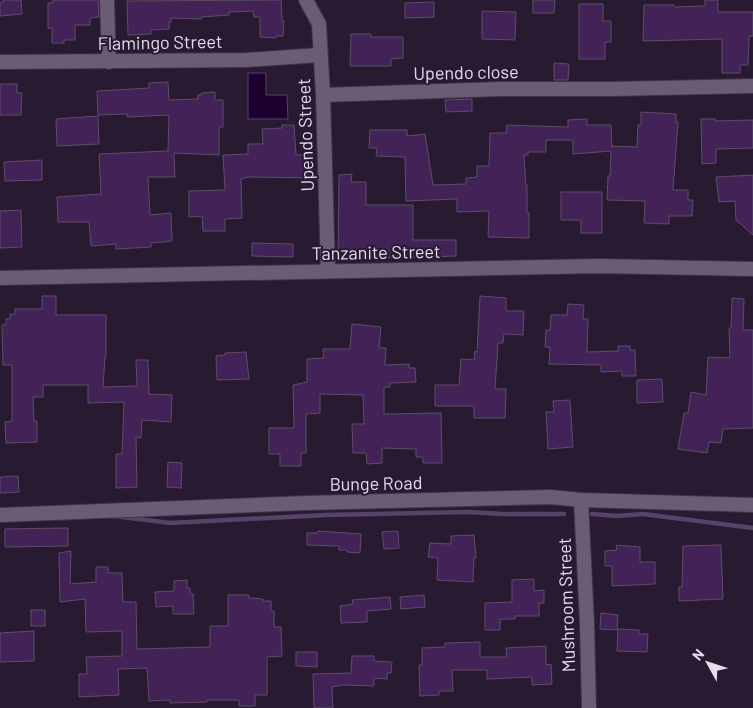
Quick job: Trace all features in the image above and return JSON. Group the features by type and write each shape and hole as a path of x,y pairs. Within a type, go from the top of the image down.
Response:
{"street":[{"path":"107,0 109,62"},
{"name":"Upendo Street","path":"306,0 318,24 323,95 328,271"},
{"name":"Flamingo Street","path":"0,62 246,60 319,55"},
{"name":"Upendo close","path":"323,95 500,89 753,86"},
{"name":"Tanzanite Street","path":"0,278 599,266 753,268"},
{"name":"Bunge Road","path":"0,515 308,503 551,497 581,500 753,505"},
{"name":"Mushroom Street","path":"581,500 589,708"}],"shaded area":[{"path":"248,73 266,73 266,95 287,95 288,119 248,119"}],"building":[{"path":"3,0 21,0 22,14 0,16 0,2 4,2"},
{"path":"53,0 98,0 99,17 90,18 90,25 75,25 75,40 64,40 64,43 52,43 52,28 48,28 48,3 53,3"},
{"path":"281,0 282,21 284,21 283,36 276,36 276,38 260,37 260,17 254,17 253,11 229,12 229,15 201,17 201,19 171,18 169,29 151,30 151,34 128,35 127,1"},
{"path":"533,0 555,0 554,13 533,13"},
{"path":"705,0 718,0 718,12 753,12 753,36 749,36 748,65 740,65 740,73 722,73 722,39 643,41 644,5 674,5 674,7 705,6"},
{"path":"434,2 434,17 405,18 405,3"},
{"path":"579,4 603,4 603,21 611,21 611,42 605,42 605,59 579,59"},
{"path":"482,11 516,12 515,40 482,39"},
{"path":"351,34 371,34 371,37 403,37 403,58 391,59 391,66 350,66"},
{"path":"554,63 569,64 568,80 554,80"},
{"path":"168,82 169,100 198,99 198,95 202,95 201,93 215,92 215,100 223,100 223,127 219,127 219,155 174,153 175,177 148,177 150,215 171,213 172,241 151,243 151,247 116,249 116,244 91,246 89,222 58,222 57,197 101,194 99,154 168,151 169,115 127,117 127,114 98,115 97,91 149,88 149,83"},
{"path":"0,84 17,84 17,93 22,93 21,115 0,115"},
{"path":"472,99 472,111 446,112 445,100"},
{"path":"641,112 676,114 676,122 678,122 673,190 688,190 688,200 693,200 692,216 669,216 669,224 644,223 645,201 607,200 611,151 573,154 573,140 546,140 546,152 528,152 528,155 524,155 527,213 529,213 529,238 488,237 489,211 457,212 457,199 406,201 405,157 376,156 377,148 369,148 370,130 407,130 407,136 425,134 433,185 466,184 466,178 477,177 477,166 489,166 490,133 506,133 507,125 568,127 568,120 587,119 587,125 611,125 612,148 612,146 637,147 638,125 641,125"},
{"path":"98,116 99,144 57,146 56,119"},
{"path":"701,119 715,119 715,121 753,120 753,148 716,149 716,163 702,164"},
{"path":"282,125 294,125 296,155 313,155 313,178 248,177 241,179 242,218 225,219 225,231 203,231 202,216 189,217 189,191 225,190 223,155 248,154 248,144 263,144 262,129 282,128"},
{"path":"42,160 42,180 5,181 4,162"},
{"path":"352,174 351,182 366,182 366,205 413,205 413,240 456,240 456,256 338,259 339,175"},
{"path":"753,175 753,235 736,220 735,201 719,202 716,177"},
{"path":"561,192 602,192 602,233 581,233 581,220 561,220"},
{"path":"21,210 22,247 0,248 0,211"},
{"path":"252,243 293,244 293,257 252,256"},
{"path":"42,296 56,296 56,315 106,315 106,357 103,387 137,386 136,360 148,360 149,394 172,395 171,422 142,420 141,438 136,437 137,487 116,488 116,454 122,454 124,402 88,403 88,385 43,385 43,397 33,397 34,421 37,421 37,442 6,443 5,422 12,421 12,365 3,365 2,325 6,325 6,319 10,319 10,314 15,314 15,309 42,309"},
{"path":"480,296 506,298 506,311 524,311 523,335 504,334 503,343 498,343 495,389 506,389 505,418 474,418 474,406 435,406 435,385 459,385 461,359 474,360 475,351 477,352"},
{"path":"732,298 744,299 743,330 753,330 753,428 723,429 721,443 709,442 707,453 678,449 684,413 688,413 691,392 706,395 708,357 730,358 729,328 731,328"},
{"path":"568,304 584,305 583,319 588,319 587,352 618,351 618,346 630,346 630,350 635,350 636,376 622,376 622,371 601,372 601,365 549,364 550,347 545,347 546,330 550,330 551,315 567,315"},
{"path":"352,324 381,327 379,348 386,348 385,365 409,364 409,368 415,368 416,382 390,383 390,387 384,387 384,414 441,413 442,463 423,463 423,457 416,457 416,449 382,448 382,463 367,464 366,453 353,453 352,424 364,424 363,395 320,394 320,413 306,414 306,453 301,453 301,466 280,466 280,454 269,454 269,428 294,428 293,385 307,382 307,359 324,358 323,349 350,349"},
{"path":"246,352 249,379 217,380 216,356 225,355 225,353"},
{"path":"662,379 663,402 637,403 637,380"},
{"path":"570,400 573,447 548,449 546,412 554,412 553,401"},
{"path":"168,462 182,463 181,488 167,487"},
{"path":"18,476 19,492 0,493 0,477"},
{"path":"68,528 68,546 5,547 5,529"},
{"path":"318,531 361,534 360,553 339,550 339,546 307,545 307,533 318,533"},
{"path":"398,531 399,548 384,549 382,532"},
{"path":"474,535 476,558 474,558 473,582 437,580 438,558 428,557 430,543 451,544 451,536"},
{"path":"616,545 640,547 640,562 655,562 655,584 612,586 612,566 605,566 605,551 617,550"},
{"path":"721,545 723,599 679,601 679,587 682,587 683,546"},
{"path":"71,551 70,584 96,582 96,567 108,567 108,573 122,573 123,602 136,602 137,649 210,647 210,626 228,626 228,595 249,595 249,598 271,601 271,611 274,611 274,627 281,627 282,656 267,657 267,695 255,695 255,706 239,706 239,700 170,703 170,700 149,701 147,668 118,669 119,695 79,697 79,674 87,674 86,657 122,656 122,631 86,632 85,599 60,602 59,553"},
{"path":"534,579 534,591 544,590 544,603 539,603 539,616 515,616 515,619 500,619 500,630 485,630 485,603 512,602 512,580"},
{"path":"187,580 187,588 190,588 190,594 193,594 194,614 173,614 173,606 156,607 155,592 174,591 174,581"},
{"path":"424,595 425,607 401,609 400,597"},
{"path":"390,597 391,609 367,611 367,622 341,623 340,606 353,604 352,600"},
{"path":"31,610 45,610 45,626 31,626"},
{"path":"601,613 618,615 617,630 600,629"},
{"path":"618,629 639,630 639,634 648,634 647,652 617,651"},
{"path":"34,631 34,661 0,662 0,633"},
{"path":"480,642 480,657 507,657 506,648 546,646 546,665 551,664 552,684 532,685 532,677 487,679 487,670 452,670 453,691 439,691 439,695 420,696 419,665 422,665 422,648 445,647 445,643"},
{"path":"296,652 317,652 317,667 296,666"},
{"path":"352,656 374,656 374,661 392,662 391,673 387,673 387,679 374,678 374,686 343,685 332,687 333,708 314,708 313,674 351,673"}],"waterway":[{"path":"114,516 170,523 326,515 468,512 564,514"},
{"path":"592,514 617,516 643,514 753,528"}]}
